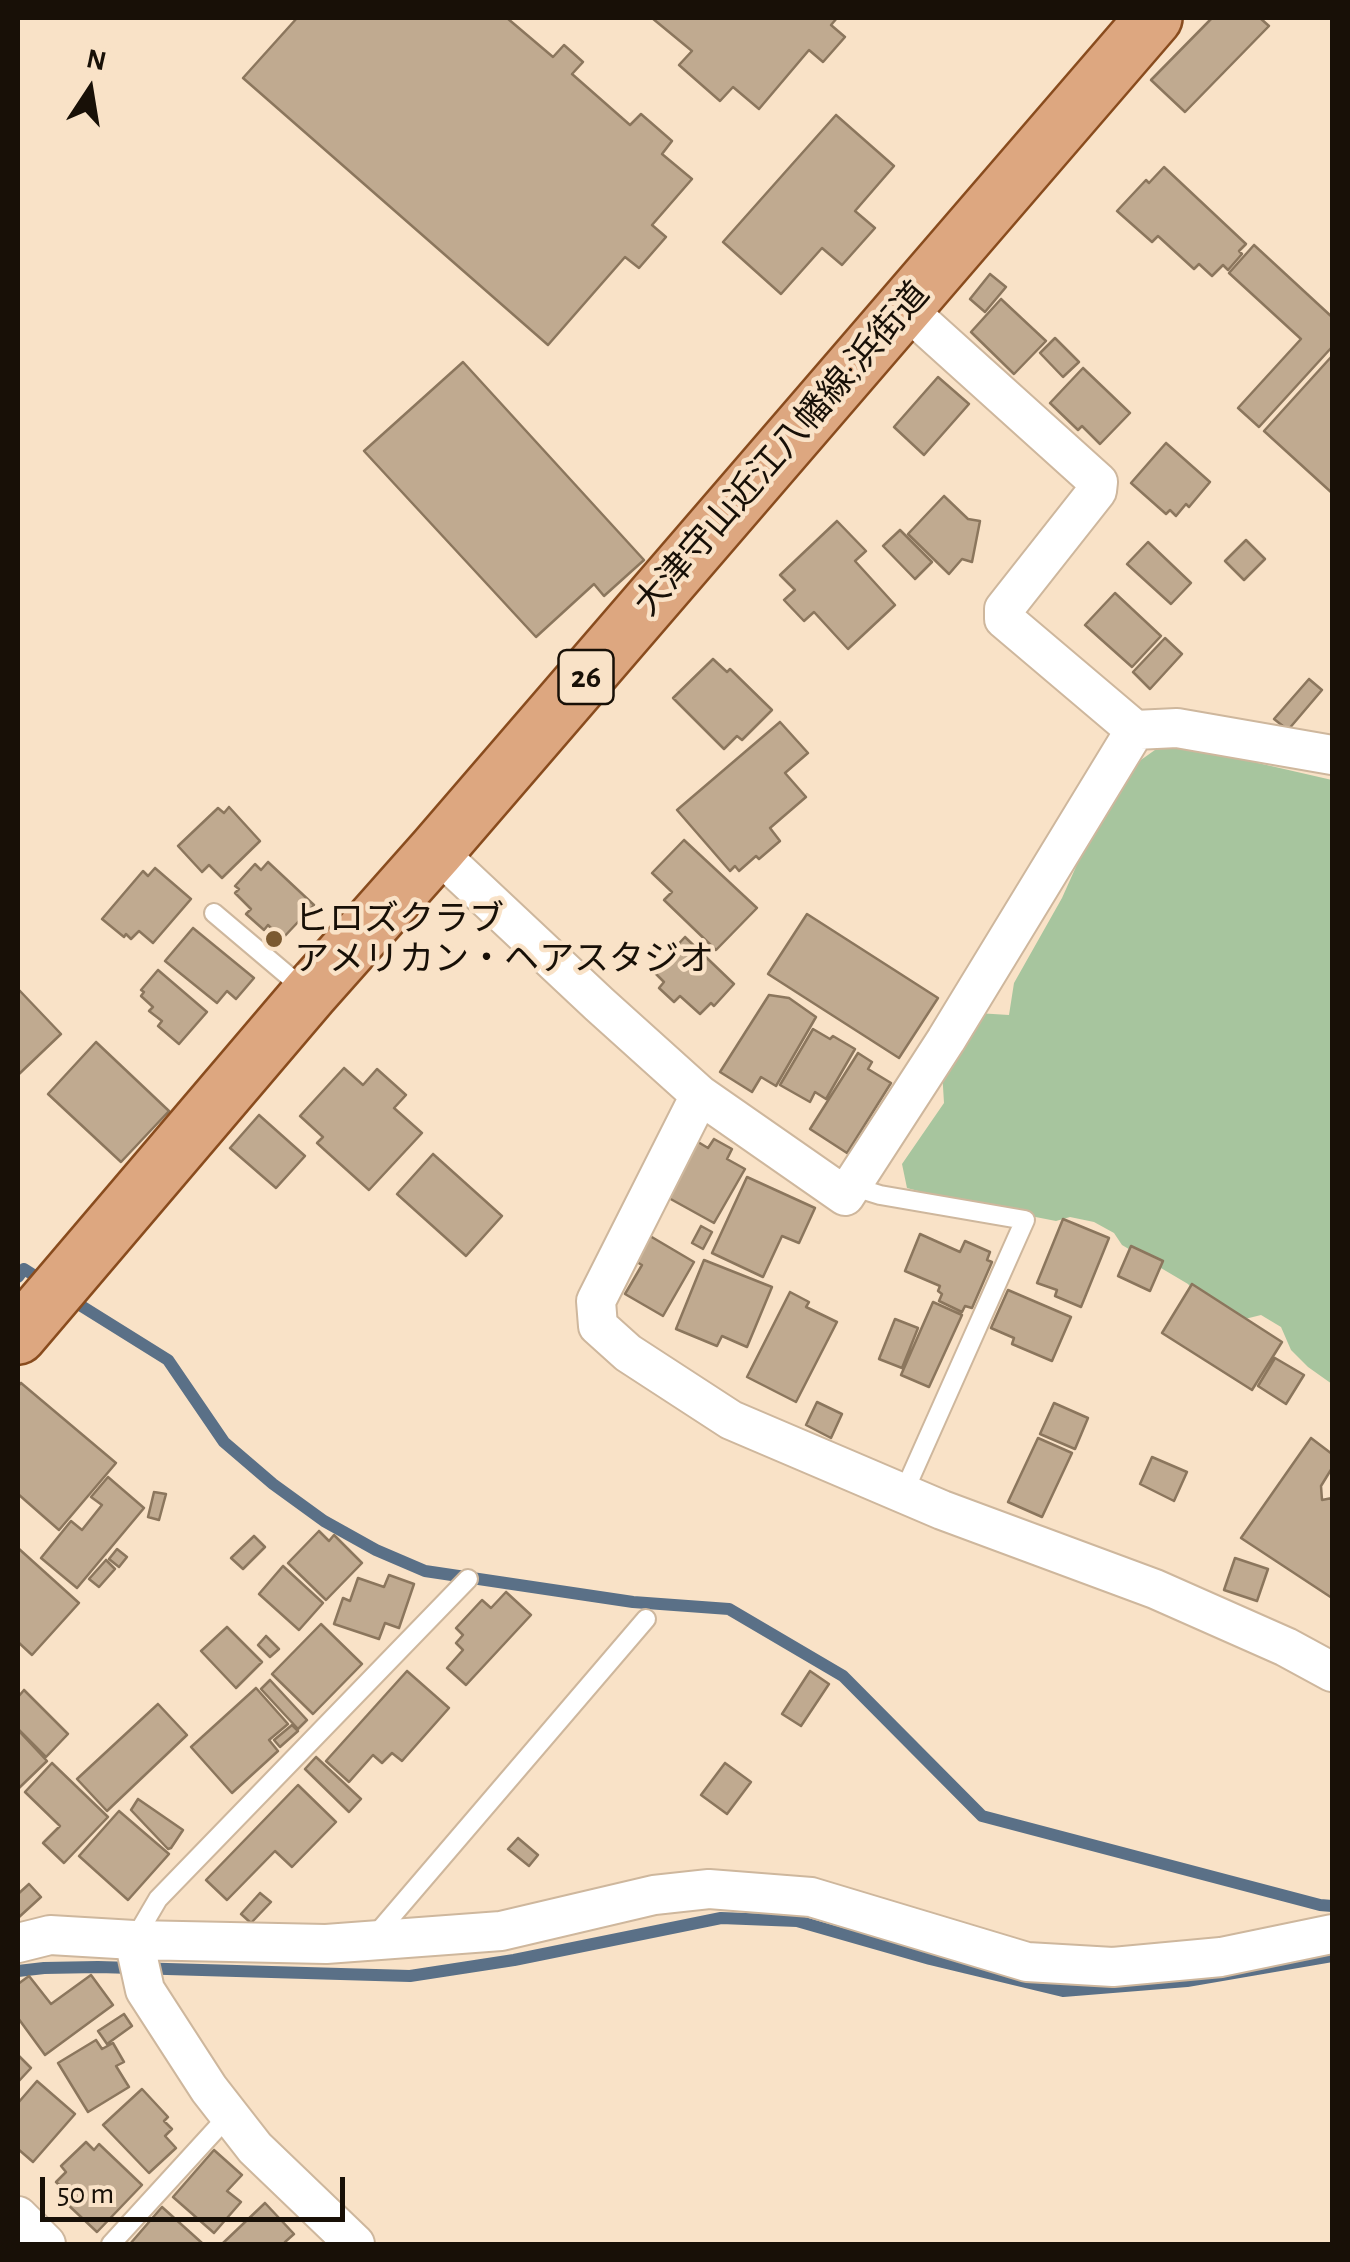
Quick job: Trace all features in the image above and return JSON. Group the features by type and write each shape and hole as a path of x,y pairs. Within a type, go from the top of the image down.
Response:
{"main road":[{"name":"大津守山近江八幡線;浜街道","path":"18,1336 1154,18"}],"street":[{"path":"904,307 1098,482 1097,491 1004,609 1004,619 1135,730 1176,728 1332,754"},
{"path":"436,852 700,1095 845,1196 956,1024 1135,730"},
{"path":"700,1095 596,1302 598,1326 628,1353 731,1420 903,1494 1155,1589 1332,1672"},
{"path":"18,1943 50,1935 326,1944 501,1931 654,1895 709,1890 811,1897 1027,1962 1114,1967 1221,1956 1332,1934"},
{"path":"134,1940 144,1990 208,2089 255,2148 355,2244"},
{"path":"18,2216 46,2244"}],"lane":[{"path":"214,912 310,993"},
{"path":"850,1186 880,1195 1024,1220 903,1494"},
{"path":"134,1940 158,1900 468,1579"},
{"path":"372,1940 646,1619"},
{"path":"111,2244 229,2115"}],"green space":[{"path":"1162,745 1197,749 1332,780 1332,1384 1291,1350 1281,1327 1261,1315 1245,1319 1202,1300 1188,1284 1122,1245 1114,1233 1094,1222 1070,1217 1056,1221 907,1188 902,1164 944,1103 942,1070 977,1013 1009,1015 1014,983 1079,860 1138,762"}],"building":[{"path":"297,18 507,18 553,57 564,45 583,62 572,74 630,125 641,114 672,141 662,154 692,179 652,225 666,237 639,268 625,257 548,345 243,78"},
{"path":"652,18 837,18 831,25 845,37 823,62 809,50 759,109 733,87 720,101 679,65 692,51"},
{"path":"1212,18 1260,18 1269,26 1185,112 1151,80"},
{"path":"836,115 894,166 855,211 875,228 842,265 822,248 781,294 723,242"},
{"path":"1164,167 1246,244 1228,270 1223,265 1212,276 1199,264 1194,269 1158,236 1152,242 1117,211"},
{"path":"1254,245 1332,317 1332,347 1259,427 1238,408 1301,339 1229,273"},
{"path":"990,274 1006,287 985,312 970,299"},
{"path":"1001,299 1046,341 1014,374 971,332"},
{"path":"1055,338 1079,362 1063,377 1040,353"},
{"path":"1332,356 1332,493 1264,431"},
{"path":"463,362 644,560 604,596 594,584 536,637 364,451"},
{"path":"1083,368 1130,413 1100,444 1082,426 1078,430 1050,403"},
{"path":"938,377 969,404 924,455 894,427"},
{"path":"1166,443 1210,482 1176,516 1170,510 1166,514 1131,483"},
{"path":"944,496 968,519 980,521 972,562 962,559 949,574 908,534"},
{"path":"837,521 866,551 855,561 895,605 848,649 814,612 804,621 784,600 795,590 780,575"},
{"path":"900,530 932,562 915,579 883,546"},
{"path":"1246,540 1265,559 1244,580 1225,561"},
{"path":"1148,542 1191,583 1171,604 1127,564"},
{"path":"1115,593 1161,636 1132,667 1085,625"},
{"path":"1165,638 1182,654 1150,689 1133,672"},
{"path":"713,659 727,672 730,669 772,710 742,740 737,736 724,749 673,698"},
{"path":"1309,679 1322,690 1288,730 1274,719"},
{"path":"780,722 808,753 785,773 806,797 770,828 780,841 739,871 735,866 730,871 677,810"},
{"path":"229,807 260,841 222,878 209,865 202,872 178,846 218,808 224,813"},
{"path":"684,840 757,908 716,950 664,900 672,892 652,873"},
{"path":"268,862 314,905 282,939 268,925 264,930 246,914 251,909 235,893 239,889 235,886 255,864 261,870"},
{"path":"155,868 191,899 153,943 139,931 131,939 126,934 124,937 102,919 143,871 148,876"},
{"path":"807,914 938,998 899,1058 768,974"},
{"path":"193,928 254,978 236,999 227,991 217,1003 165,961"},
{"path":"685,937 734,984 714,1006 711,1003 700,1014 680,996 674,1002 659,988 664,982 653,971"},
{"path":"158,970 207,1012 179,1044 158,1026 162,1021 149,1011 153,1007 141,996 141,990"},
{"path":"18,993 61,1034 18,1075"},
{"path":"769,995 789,998 816,1017 776,1086 761,1077 752,1092 720,1072"},
{"path":"813,1029 855,1049 826,1099 815,1092 810,1102 780,1085"},
{"path":"96,1042 169,1111 121,1162 48,1094"},
{"path":"858,1053 872,1062 868,1069 891,1083 847,1153 810,1129"},
{"path":"344,1068 363,1085 377,1069 406,1095 394,1108 422,1133 369,1190 317,1143 323,1137 300,1116"},
{"path":"259,1115 305,1156 276,1188 230,1148"},
{"path":"714,1139 732,1149 727,1159 745,1169 714,1223 667,1197 698,1142 708,1148"},
{"path":"433,1154 502,1216 466,1256 397,1194"},
{"path":"747,1177 815,1208 799,1243 782,1236 763,1277 712,1253"},
{"path":"1063,1219 1109,1238 1081,1307 1055,1296 1057,1290 1037,1283"},
{"path":"701,1226 712,1232 703,1249 692,1243"},
{"path":"920,1234 960,1252 965,1241 990,1252 987,1260 992,1262 972,1308 965,1306 962,1312 939,1301 940,1286 905,1271"},
{"path":"650,1236 694,1262 663,1316 625,1294 642,1265 635,1261"},
{"path":"1131,1246 1163,1261 1150,1291 1118,1276"},
{"path":"704,1260 772,1287 747,1347 722,1336 717,1346 676,1329"},
{"path":"1192,1284 1282,1342 1252,1390 1162,1333"},
{"path":"1008,1290 1071,1317 1052,1361 1012,1344 1014,1338 991,1328"},
{"path":"790,1292 809,1302 806,1307 837,1322 796,1402 747,1377"},
{"path":"933,1302 962,1315 929,1387 901,1375"},
{"path":"895,1319 918,1328 902,1368 879,1359"},
{"path":"1275,1358 1304,1375 1286,1404 1258,1386"},
{"path":"21,1383 116,1463 59,1530 18,1494"},
{"path":"817,1402 842,1414 831,1438 806,1425"},
{"path":"1054,1403 1088,1418 1075,1449 1040,1434"},
{"path":"1038,1438 1072,1453 1042,1517 1008,1502"},
{"path":"1311,1438 1332,1454 1332,1468 1321,1486 1322,1500 1332,1498 1332,1598 1241,1538"},
{"path":"1152,1457 1187,1472 1174,1501 1140,1484"},
{"path":"108,1477 144,1508 77,1588 41,1558 71,1521 82,1530 102,1505 91,1497"},
{"path":"154,1492 166,1494 159,1520 148,1517"},
{"path":"319,1531 329,1541 334,1535 362,1563 326,1600 288,1563"},
{"path":"254,1536 265,1547 243,1569 231,1558"},
{"path":"18,1548 79,1603 32,1655 18,1642"},
{"path":"117,1549 127,1557 119,1567 109,1559"},
{"path":"1235,1558 1268,1569 1257,1601 1224,1590"},
{"path":"106,1560 115,1569 99,1587 89,1579"},
{"path":"283,1566 323,1603 299,1630 259,1594"},
{"path":"389,1575 414,1584 399,1628 385,1623 379,1639 334,1624 343,1598 350,1601 358,1578 384,1587"},
{"path":"506,1592 531,1615 466,1685 447,1668 463,1650 456,1643 463,1635 456,1628 482,1600 491,1608"},
{"path":"321,1624 362,1664 313,1714 272,1674"},
{"path":"227,1627 262,1662 236,1688 201,1651"},
{"path":"266,1636 279,1649 270,1657 258,1645"},
{"path":"407,1671 449,1708 402,1761 392,1753 382,1763 373,1755 349,1782 326,1761"},
{"path":"810,1671 829,1684 801,1726 782,1714"},
{"path":"270,1680 307,1720 298,1729 261,1689"},
{"path":"256,1688 288,1724 269,1740 278,1751 232,1793 191,1747"},
{"path":"24,1690 68,1734 46,1757 18,1729 18,1697"},
{"path":"158,1704 187,1735 107,1811 77,1779"},
{"path":"292,1725 298,1731 280,1747 274,1740"},
{"path":"18,1730 47,1761 18,1789"},
{"path":"316,1757 361,1799 349,1812 305,1769"},
{"path":"52,1763 108,1817 64,1863 43,1843 60,1826 25,1792"},
{"path":"725,1763 751,1782 727,1814 701,1795"},
{"path":"298,1785 336,1822 292,1867 275,1851 227,1900 206,1880"},
{"path":"138,1799 183,1830 171,1848 131,1810"},
{"path":"119,1811 169,1854 128,1900 79,1856"},
{"path":"518,1838 538,1855 529,1866 508,1849"},
{"path":"29,1884 41,1897 18,1918 18,1894"},
{"path":"260,1893 271,1902 251,1923 241,1914"},
{"path":"91,1975 113,2005 45,2055 18,2018 18,1984 29,1976 51,2004"},
{"path":"124,2014 132,2026 107,2044 98,2031"},
{"path":"96,2040 102,2049 113,2043 124,2062 116,2066 129,2087 88,2112 58,2063"},
{"path":"18,2055 31,2068 18,2082"},
{"path":"37,2081 75,2114 33,2162 18,2149 18,2103"},
{"path":"142,2089 168,2117 164,2121 172,2129 165,2136 176,2148 149,2173 103,2125"},
{"path":"86,2142 94,2150 99,2144 142,2185 97,2232 65,2202 71,2196 56,2182 66,2172 61,2166"},
{"path":"214,2150 242,2175 227,2191 241,2202 214,2233 173,2197"},
{"path":"265,2203 294,2234 285,2242 288,2244 222,2244"},
{"path":"162,2207 202,2243 130,2244"}],"waterway":[{"path":"18,1277 24,1269 46,1283"},
{"path":"67,1297 168,1360 224,1442 324,1521 376,1550 425,1571 633,1602 729,1609 843,1676 982,1816 1332,1906"},
{"path":"18,1971 98,1967 410,1976 514,1960 721,1918 797,1921 1063,1991 1187,1981 1332,1956"}],"place":[{"name":"ヒロズクラブ アメリカン・ヘアスタジオ","path":"274,939"}]}
